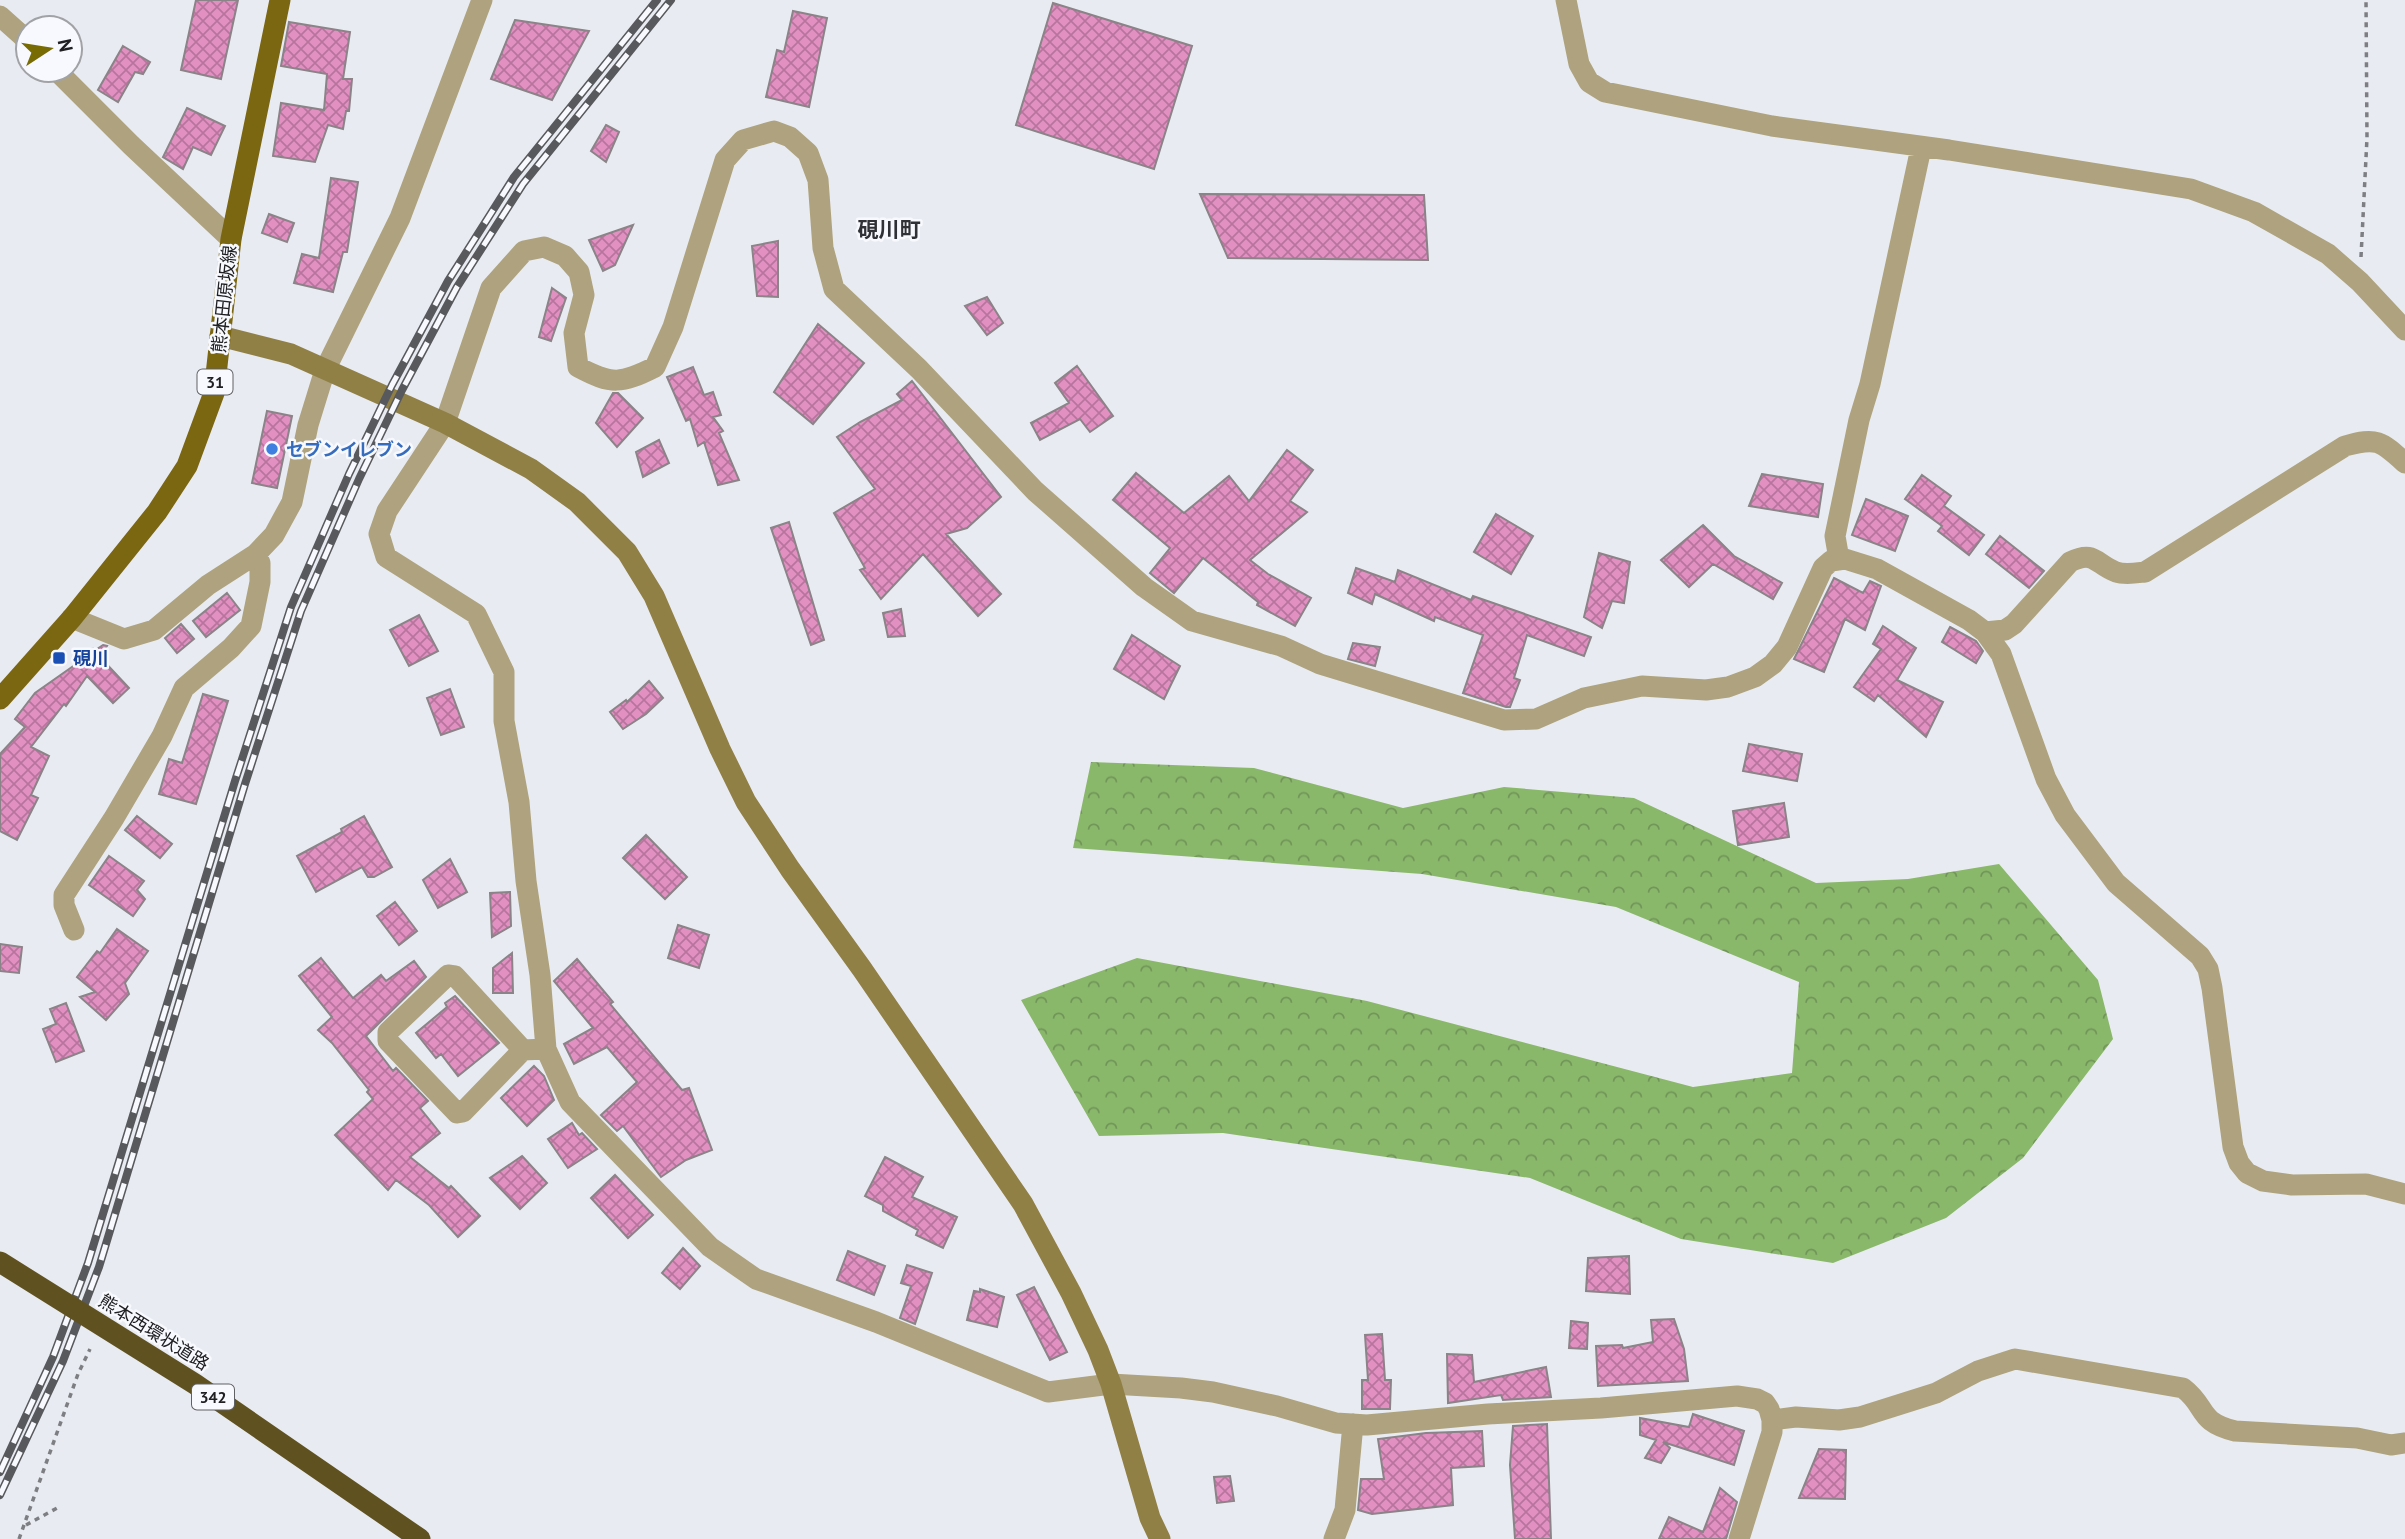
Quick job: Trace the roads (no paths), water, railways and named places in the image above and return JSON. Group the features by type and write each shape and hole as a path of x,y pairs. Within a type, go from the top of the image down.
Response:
{"highway":[{"name":"熊本西環状道路","path":"0,1262 195,1384 420,1539"}],"main road":[{"name":"熊本田原坂線","path":"0,699 72,618 157,512 187,466 214,393 231,239 280,0"}],"street":[{"path":"1566,0 1579,64 1589,82 1605,92 1772,126 1949,150 2191,190 2254,212 2328,254 2360,282 2405,330"},
{"path":"72,618 124,639 155,630 208,585 256,554 274,535 292,502 308,425 325,370 400,218 483,3"},
{"path":"0,16 14,28"},
{"path":"70,84 231,239"},
{"path":"1739,1539 1772,1432 1769,1409 1757,1399 1737,1396 1367,1425 1336,1423 1277,1406 1181,1388 1111,1384 1048,1392 876,1322 756,1279 710,1247 570,1102 546,1049 519,802 504,721 505,672 476,614 386,557 379,534 387,511 445,423 491,288 524,251 544,247 565,256 579,272 584,295 574,333 578,367 600,379 631,379 655,367 673,327 725,160 743,140 774,131 790,137 808,153 818,180 823,248 834,289 919,369 1035,491 1144,587 1192,621 1281,646 1320,664 1504,720 1536,719 1584,698 1617,690 1642,686 1706,690 1728,687 1755,677 1773,664 1787,647 1824,568 1831,561 1852,560 1877,569 1969,620 1985,632 2001,654 2046,779 2065,815 2116,883 2200,956 2208,969 2229,1127 2239,1163 2247,1173 2263,1181 2292,1185 2365,1184 2405,1194"},
{"path":"1839,559 1835,536 1922,148"},
{"path":"220,336 291,354 445,423 531,470 577,502 627,552 654,596 720,749 746,802 1023,1204 1071,1293 1111,1384 1150,1518 1160,1539"},
{"path":"1985,632 2005,630 2014,624 2070,562 2082,556 2093,558 2117,573 2145,572 2345,446 2367,440 2376,442 2384,445 2405,463"},
{"path":"74,930 64,905 64,895 114,818 162,736 184,688 231,648 251,626 260,582 260,563 256,554"},
{"path":"523,1050 455,976 448,975 388,1032 387,1041 457,1113 463,1112 523,1050 546,1049"},
{"path":"1772,1420 1796,1417 1839,1420 1860,1417 1936,1392 1978,1371 2015,1359 2183,1388 2210,1421 2235,1431 2357,1438 2391,1445 2405,1443"},
{"path":"1334,1539 1345,1510 1353,1424"}],"railway":[{"path":"0,1472 53,1357 88,1263 291,607 349,474 392,385 448,281 514,177 657,0"},
{"path":"0,1495 63,1361 99,1267 245,784 301,611 359,479 402,390 457,287 523,184 671,0"}],"place":[{"name":"セブンイレブン","path":"272,449"},
{"name":"硯川","path":"59,658"}],"district":[{"name":"硯川町","path":"889,229"}]}
